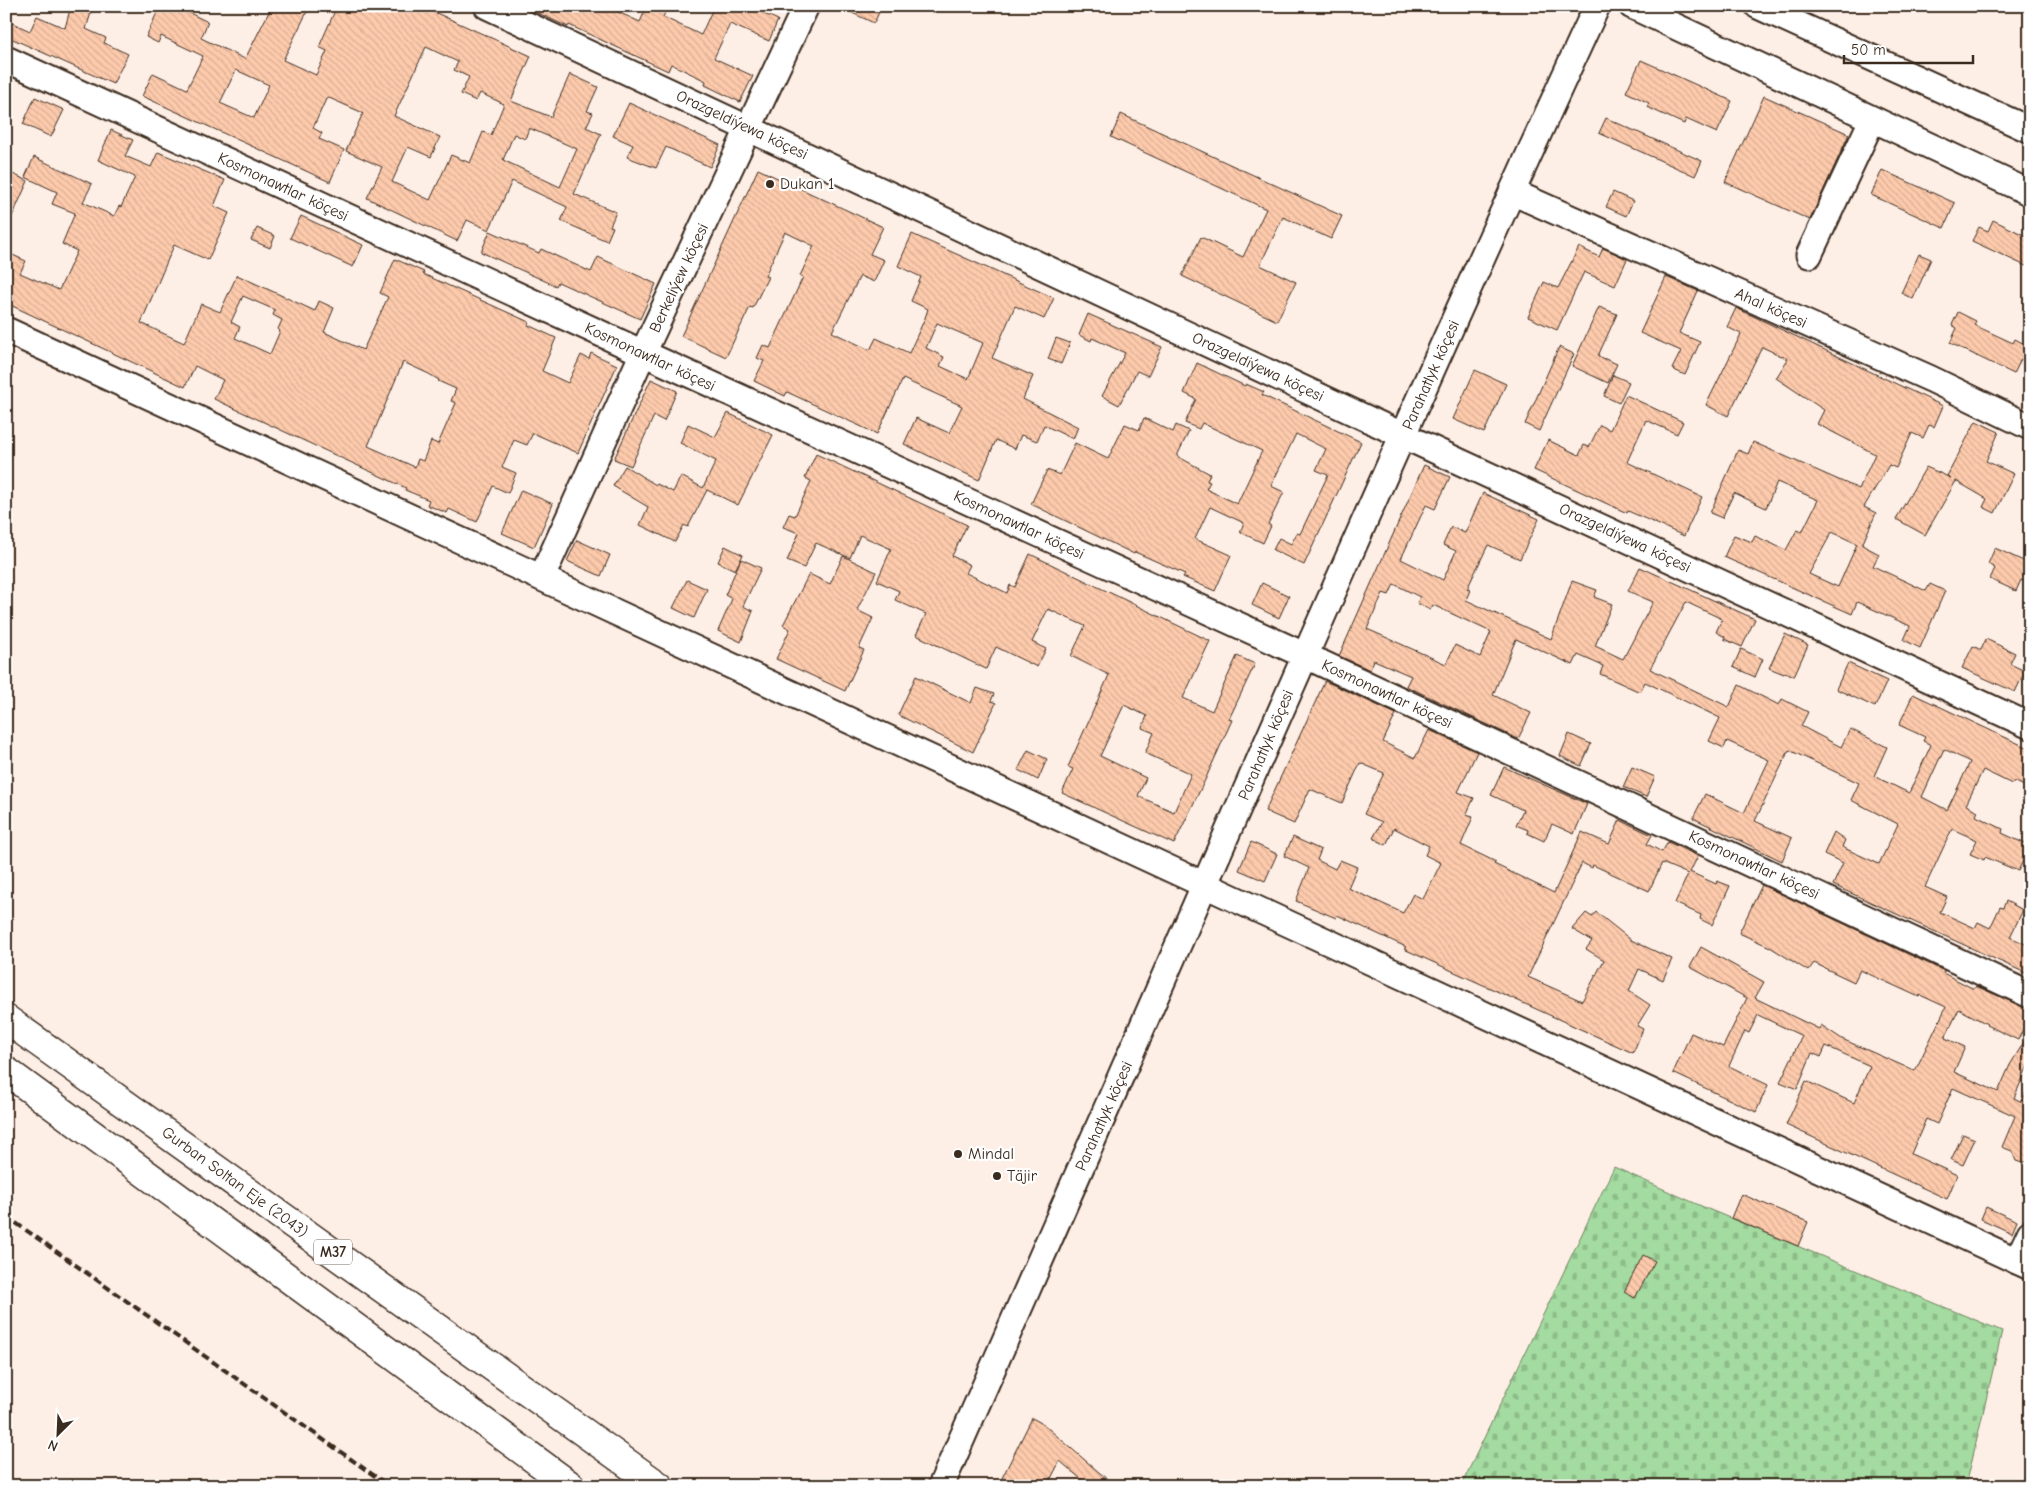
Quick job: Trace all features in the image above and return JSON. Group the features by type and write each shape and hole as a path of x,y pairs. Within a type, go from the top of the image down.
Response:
{"highway":[{"name":"Gurban Soltan Eje (2043)","path":"6,1019 659,1486"},
{"path":"6,1072 571,1486"},
{"path":"76,1123 101,1087"}],"street":[{"name":"Orazgeldiýewa köçesi","path":"487,6 1404,436 2030,726"},
{"name":"Berkeliýew köçesi","path":"542,577 643,354 806,6"},
{"name":"Parahatlyk köçesi","path":"947,1484 1304,655 1597,6"},
{"path":"1632,6 2030,193"},
{"path":"1758,6 2030,130"},
{"name":"Kosmonawtlar köçesi","path":"6,58 643,354 1304,655 2030,995"},
{"path":"1809,256 1872,120"},
{"name":"Ahal köçesi","path":"1512,192 1931,379 2030,427"},
{"path":"6,330 2023,1264 2030,1232"}],"green space":[{"path":"1614,1167 1708,1209 2002,1331 1966,1486 1461,1486"}],"building":[{"path":"71,6 93,6 86,29 106,38 104,43 128,54 113,84 6,36 6,20 30,31 37,16 65,28"},
{"path":"160,6 175,6 208,22 201,38 245,59 272,6 310,6 283,60 316,75 327,51 319,47 337,6 421,6 531,56 511,101 551,117 570,74 598,87 587,111 593,113 586,127 601,134 574,194 616,212 610,226 613,227 607,241 561,221 567,207 512,181 489,230 467,220 457,241 367,198 382,167 346,151 363,113 327,97 313,128 322,133 319,139 344,150 330,182 142,96 153,73 187,89 203,56 161,36 158,43 146,37","holes":["426,47 458,62 454,70 469,77 461,94 476,101 480,93 504,104 491,135 483,132 470,163 451,155 430,200 392,182 408,147 431,157 440,137 394,116","236,70 269,85 254,118 220,103","529,128 577,149 560,187 503,160 514,134 525,139"]},
{"path":"523,6 605,6 640,22 647,6 668,6 663,17 701,35 714,6 747,6 778,20 769,41 730,24 714,58 753,76 740,102 705,85 706,81 671,64 668,71"},
{"path":"837,6 882,6 874,23"},
{"path":"1641,60 1732,101 1717,133 1686,119 1684,124 1647,107 1649,103 1626,92"},
{"path":"1764,96 1849,134 1810,220 1725,182"},
{"path":"35,97 64,110 51,137 23,124"},
{"path":"629,103 720,145 710,167 666,147 656,168 627,157 633,145 613,136"},
{"path":"1121,114 1342,216 1331,239 1283,217 1260,265 1296,282 1277,321 1182,276 1201,237 1243,257 1266,209 1111,137"},
{"path":"1606,118 1702,161 1695,176 1599,133"},
{"path":"111,130 133,140 125,156 151,167 158,152 225,180 214,206 229,213 208,260 174,245 141,323 184,343 201,304 220,312 237,275 315,311 319,301 334,308 324,332 363,350 388,297 380,293 395,259 424,272 423,274 529,322 528,325 556,338 542,371 568,383 581,355 589,359 591,353 617,365 578,453 533,433 527,445 514,440 502,467 516,473 508,493 493,486 477,522 449,509 447,513 427,505 429,500 405,490 406,488 214,399 223,380 195,366 185,387 6,303 6,252 26,261 20,273 59,290 77,251 62,244 75,213 52,204 57,192 25,177 34,157 92,184 83,202 114,216 119,206 121,207 135,177 98,160","holes":["243,296 275,310 273,315 282,320 278,329 280,331 270,354 235,338 240,327 231,322","403,362 456,389 451,401 456,403 438,444 431,441 423,461 418,459 415,467 368,446"]},
{"path":"758,169 883,227 870,254 884,260 874,282 860,276 832,332 870,350 876,338 909,353 925,318 928,309 911,301 921,277 898,266 912,234 1054,298 1044,319 1015,306 992,358 1033,376 1023,399 1078,427 1073,439 1044,425 1037,441 1021,435 1015,449 996,440 979,480 904,444 916,418 949,433 962,406 903,379 877,434 787,392 785,396 754,381 764,361 757,358 763,345 770,348 803,277 800,276 814,246 785,232 765,276 768,277 753,308 750,307 726,357 681,336","holes":["937,323 983,343 968,379 940,366 944,357 926,348"]},
{"path":"1882,170 1955,203 1944,228 1871,195"},
{"path":"6,171 28,181 6,230"},
{"path":"1613,192 1633,201 1626,216 1606,207"},
{"path":"301,216 363,245 353,267 290,238"},
{"path":"1993,220 2030,238 2030,268 1972,241 1979,227 1988,231"},
{"path":"257,228 275,236 270,248 251,240"},
{"path":"490,231 539,253 541,249 591,272 598,257 656,284 640,319 558,282 556,286 481,252"},
{"path":"1579,247 1599,257 1603,248 1627,259 1615,286 1584,272 1557,330 1528,317 1544,282 1558,288"},
{"path":"1919,254 1931,259 1913,299 1901,293"},
{"path":"1666,277 1698,291 1679,333 1700,342 1685,375 1672,369 1681,351 1640,333"},
{"path":"1599,307 1617,314 1598,356 1617,364 1608,383 1572,366"},
{"path":"1736,308 1943,406 1934,427 1929,425 1923,438 1912,433 1896,468 1889,465 1864,507 1876,513 1862,545 1879,554 1873,566 1926,591 1930,584 1945,591 1920,648 1904,640 1910,626 1857,602 1852,614 1724,557 1734,535 1752,542 1755,536 1786,550 1797,530 1802,532 1818,500 1777,482 1766,508 1734,493 1722,518 1710,513 1738,450 1748,454 1753,442 1859,489 1875,454 1817,424 1824,410 1776,378 1788,359 1762,347 1728,416 1706,405 1741,334 1727,327","holes":["1832,532 1857,544 1838,587 1809,574"]},
{"path":"1958,312 1976,321 1974,325 2013,343 2015,339 2030,347 2026,361 2021,359 2014,374 1950,343 1957,328 1952,325"},
{"path":"1088,314 1162,347 1148,376 1137,371 1119,405 1102,396 1125,353 1092,338 1091,341 1079,335"},
{"path":"1056,338 1070,343 1061,364 1048,359"},
{"path":"1559,347 1574,354 1539,431 1525,424"},
{"path":"1197,363 1245,386 1246,384 1264,392 1262,395 1361,442 1304,565 1273,550 1279,538 1291,544 1297,533 1300,534 1328,475 1316,470 1326,449 1296,434 1271,486 1284,492 1268,524 1271,526 1263,543 1240,532 1244,523 1210,507 1195,539 1231,555 1215,591 1183,577 1185,574 1135,552 1134,554 1031,504 1047,470 1060,475 1075,443 1108,459 1125,424 1139,430 1144,418 1173,432 1176,425 1189,431 1177,456 1210,474 1207,481 1210,482 1206,489 1237,504 1262,451 1202,423 1199,429 1185,423 1196,399 1184,393"},
{"path":"1475,370 1506,384 1484,433 1453,419"},
{"path":"1613,375 1629,382 1619,403 1604,396"},
{"path":"651,379 677,391 664,421 654,416 631,466 614,459"},
{"path":"1626,395 1683,422 1677,434 1646,420 1627,462 1702,497 1684,536 1628,511 1627,513 1534,470 1548,440 1579,455 1584,445 1589,447 1600,425 1610,430"},
{"path":"728,413 773,435 738,505 707,490 688,527 684,525 675,542 640,525 648,507 613,486 625,466 656,485 673,492 681,476 703,488 716,461 680,443 688,424 715,437"},
{"path":"1976,421 1999,432 1986,461 2014,474 1995,513 1983,507 1987,499 1956,481 1925,535 1896,519 1926,467 1951,478 1947,476"},
{"path":"816,454 967,525 952,556 970,565 966,573 1007,593 1010,585 1015,587 1030,554 1210,641 1183,698 1212,711 1237,656 1255,664 1229,719 1232,720 1205,780 1174,844 1062,793 1073,769 1068,767 1109,675 1071,656 1085,626 1048,609 1032,642 1046,649 1037,667 996,647 986,669 916,635 926,614 895,600 899,591 877,581 891,549 860,535 850,558 816,543 804,568 787,561 799,533 783,527 789,514 795,516 811,481 805,478","holes":["1124,705 1147,716 1142,728 1154,733 1145,753 1191,774 1174,812 1138,796 1146,778 1100,756"]},
{"path":"1424,465 1450,477 1435,509 1426,505 1401,559 1443,580 1456,551 1443,545 1451,527 1465,533 1483,493 1539,519 1520,559 1488,545 1467,589 1470,590 1466,600 1551,639 1572,581 1597,590 1594,597 1612,604 1595,646 1623,659 1653,602 1628,591 1640,567 1755,619 1742,647 1724,639 1725,637 1716,632 1722,619 1686,602 1650,669 1729,707 1739,685 1779,705 1782,699 1808,712 1801,726 1841,747 1850,729 1887,747 1874,776 1909,793 1931,745 1923,741 1925,737 1899,725 1913,694 2030,749 2030,789 2014,781 2012,784 1983,770 1966,805 1978,811 1976,816 2003,829 2002,833 2030,846 2030,862 2024,859 2018,871 1985,857 1984,860 1970,854 1977,840 1952,829 1925,887 1947,897 1940,912 1975,928 1978,922 1990,928 2000,907 2003,908 2006,901 2023,910 2010,937 2030,946 2030,975 1833,885 1843,863 1824,854 1834,832 1845,840 1842,847 1879,864 1898,824 1851,800 1859,783 1789,750 1755,821 1792,838 1782,861 1693,818 1705,794 1744,813 1769,760 1727,741 1724,748 1709,741 1720,718 1645,682 1640,692 1600,674 1603,666 1578,655 1573,665 1516,639 1493,695 1531,713 1518,739 1406,686 1411,676 1374,660 1370,670 1339,656","holes":["1394,584 1420,597 1417,603 1430,610 1433,605 1491,632 1480,657 1455,645 1446,664 1367,629 1383,593 1389,595","1944,749 1970,762 1947,810 1922,797"]},
{"path":"521,490 553,504 534,547 502,533"},
{"path":"577,540 610,555 601,576 567,561"},
{"path":"725,546 743,555 735,570 718,562"},
{"path":"1995,548 2030,564 2030,584 2021,580 2016,591 1990,579 1995,568 1988,564"},
{"path":"843,556 876,572 857,610 873,618 859,648 864,650 845,691 776,659 790,629 783,625 809,574 830,584"},
{"path":"741,559 761,568 743,606 753,611 741,642 718,631 732,599 725,595"},
{"path":"687,580 707,589 694,618 673,608"},
{"path":"1262,583 1289,596 1279,618 1252,605"},
{"path":"1785,634 1808,645 1794,676 1769,668"},
{"path":"1986,639 2015,653 2010,664 2025,671 2015,692 1962,668 1973,646 1981,650"},
{"path":"1741,649 1763,659 1755,677 1733,667"},
{"path":"1848,663 1887,681 1875,707 1836,689"},
{"path":"916,676 971,703 977,688 994,694 991,701 996,703 973,752 898,715"},
{"path":"1325,681 1396,714 1383,742 1415,758 1429,730 1477,752 1458,792 1474,798 1466,815 1473,817 1461,845 1496,862 1494,864 1554,893 1582,832 1609,844 1620,820 1652,835 1647,844 1662,852 1668,842 1698,856 1690,872 1716,884 1717,881 1730,886 1712,925 1700,919 1701,915 1675,903 1688,874 1662,863 1649,891 1593,865 1592,868 1582,863 1528,977 1582,1001 1604,960 1586,949 1592,941 1572,929 1586,913 1592,917 1596,912 1631,940 1672,959 1663,980 1639,969 1629,991 1650,1005 1637,1026 1643,1029 1633,1053 1404,949 1406,947 1337,915 1336,918 1296,901 1309,868 1284,856 1293,837 1321,850 1317,860 1335,869 1340,860 1357,867 1348,888 1403,913 1413,894 1423,899 1441,863 1425,855 1429,846 1394,828 1386,845 1373,838 1382,822 1364,814 1384,773 1360,763 1342,803 1310,789 1294,824 1265,811"},
{"path":"1569,734 1591,744 1581,766 1560,756"},
{"path":"1028,750 1047,759 1038,780 1018,770"},
{"path":"1504,767 1587,804 1574,834 1552,824 1544,841 1527,833 1528,830 1516,825 1523,810 1491,795"},
{"path":"1632,767 1655,777 1646,797 1623,787"},
{"path":"1251,842 1277,854 1265,881 1239,870"},
{"path":"1762,885 1944,971 1943,973 1974,989 1976,986 2030,1010 2030,1015 2018,1040 1986,1025 1959,1009 1945,1038 1965,1047 1954,1072 1998,1092 2010,1065 2030,1032 2030,1061 2014,1098 2022,1102 2030,1083 2030,1160 2022,1163 2016,1161 2012,1151 2002,1147 2015,1116 1953,1088 1937,1124 1926,1119 1911,1154 1957,1175 1947,1199 1786,1125 1806,1081 1854,1103 1870,1066 1826,1046 1821,1057 1812,1053 1797,1089 1780,1082 1802,1036 1758,1015 1749,1033 1745,1031 1729,1066 1768,1085 1756,1112 1673,1073 1691,1033 1723,1047 1747,998 1690,967 1701,947 1764,982 1755,998 1819,1029 1821,1025 1842,1039 1915,1071 1946,1007 1860,970 1854,982 1814,963 1808,971 1770,947 1739,933"},
{"path":"1963,1134 1975,1139 1963,1165 1951,1160"},
{"path":"1741,1194 1808,1222 1798,1246 1731,1218"},
{"path":"1986,1207 2017,1221 2012,1233 1981,1219"},
{"path":"1643,1255 1655,1261 1635,1298 1624,1292"},
{"path":"1032,1418 1043,1424 1115,1486 1089,1486 1060,1461 1047,1486 998,1486"}],"railway":[{"path":"6,1216 389,1486"}],"place":[{"name":"Dukan 1","path":"770,184"},
{"name":"Mindal","path":"958,1154"},
{"name":"Täjir","path":"997,1176"}]}
